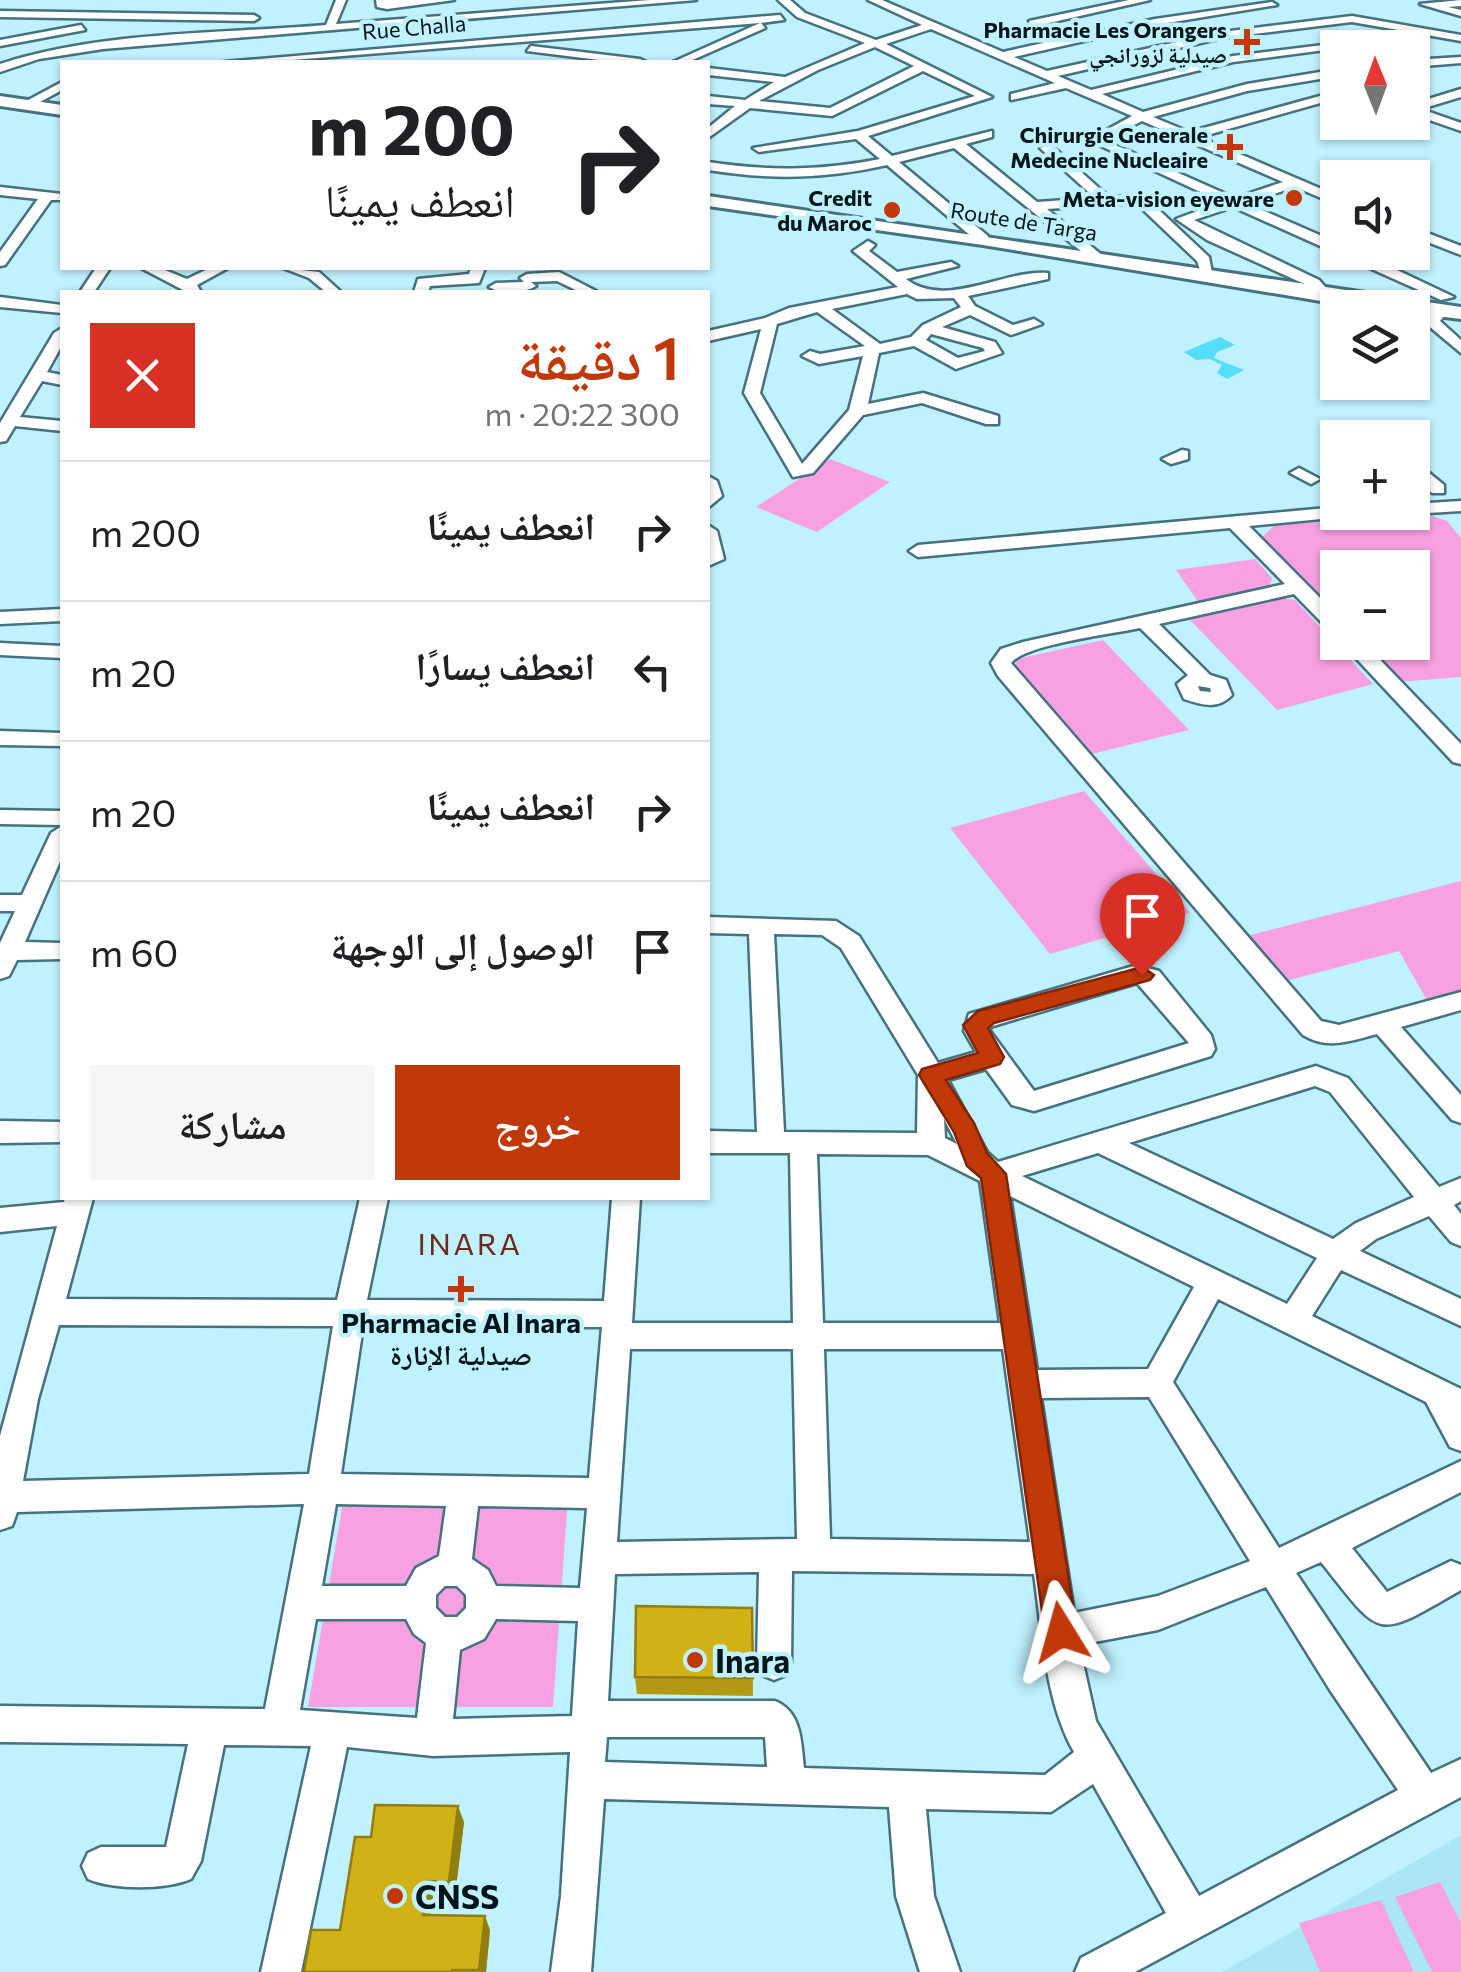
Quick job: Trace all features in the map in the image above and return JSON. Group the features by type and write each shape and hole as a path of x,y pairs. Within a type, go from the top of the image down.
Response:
{"main road":[{"path":"0,101 60,110"},
{"name":"Route de Targa","path":"710,202 983,239 1320,295"},
{"name":"Route de Targa","path":"1440,308 1460,335"}],"street":[{"path":"156,18 157,0"},
{"path":"331,24 341,0"},
{"path":"381,0 380,5 387,6 449,0"},
{"path":"607,4 627,0"},
{"path":"0,64 103,46 533,7 691,0"},
{"path":"759,148 859,135 987,98 875,43 801,15 783,0"},
{"path":"872,0 1320,194"},
{"path":"1050,44 1033,23 1113,2 1146,0"},
{"path":"1251,0 1290,9"},
{"path":"429,2 448,45"},
{"path":"1113,2 1155,22"},
{"path":"1461,3 1425,4 1461,13"},
{"path":"607,4 627,30"},
{"path":"0,64 48,48 436,18 491,5 533,7"},
{"path":"1002,56 1155,22 1272,6"},
{"path":"1307,13 1461,38"},
{"path":"0,14 156,18 257,14 231,60"},
{"path":"683,60 780,18 801,15"},
{"path":"1045,75 1165,46 1344,16 1375,30"},
{"path":"0,43 80,28 90,17"},
{"path":"1187,17 1261,54"},
{"path":"90,60 103,46 156,18"},
{"name":"Rue Challa","path":"257,60 780,18"},
{"path":"593,57 673,26"},
{"path":"710,131 784,80 875,43 934,26"},
{"path":"1124,28 1207,64"},
{"path":"474,43 621,60"},
{"path":"1089,94 1207,64 1320,47"},
{"path":"350,53 398,60"},
{"path":"1233,59 1279,81"},
{"path":"1430,62 1460,60"},
{"path":"1430,68 1460,60"},
{"path":"710,100 826,113 922,67"},
{"path":"710,70 784,80"},
{"path":"1320,75 1264,84 1142,119 1096,137 1094,142 1320,241"},
{"path":"1014,97 1066,84"},
{"path":"1264,84 1308,102"},
{"path":"25,105 60,87"},
{"path":"1430,104 1459,96"},
{"path":"1184,137 1320,99"},
{"path":"838,110 886,125"},
{"path":"1430,116 1461,127"},
{"path":"710,166 781,175 894,161 988,134"},
{"path":"859,135 983,239"},
{"path":"956,143 1097,257"},
{"path":"1046,148 1103,198"},
{"path":"1178,225 1185,218 1294,183"},
{"path":"0,190 54,196"},
{"path":"0,262 54,196"},
{"path":"1036,206 1139,198 1178,225 1314,283 1322,290"},
{"path":"1178,225 1188,246 1204,260 1208,275"},
{"path":"1188,246 1212,238"},
{"path":"1430,239 1461,251"},
{"path":"868,245 860,251 896,277 914,296"},
{"path":"896,277 951,266"},
{"path":"152,270 190,290 218,270"},
{"path":"298,270 314,274 330,290"},
{"path":"421,290 423,282 444,274 474,280 477,270"},
{"path":"1376,270 1440,308"},
{"path":"502,289 560,276 587,290"},
{"path":"710,336 821,308 958,294 1042,276"},
{"path":"958,294 970,309 1011,330 1034,324"},
{"path":"0,302 60,309"},
{"path":"770,322 752,393 799,473 807,469 857,411 873,345 821,308"},
{"path":"810,356 819,359 872,350 922,335 970,309"},
{"path":"0,437 60,336"},
{"path":"38,375 60,380"},
{"path":"857,411 924,398 992,420"},
{"path":"10,420 60,426"},
{"path":"1430,481 1438,489"},
{"path":"1430,507 1455,506 1461,523"},
{"path":"918,552 1320,514"},
{"path":"1233,520 1320,610"},
{"path":"710,539 715,559 710,560"},
{"path":"1298,587 1008,653 1001,663 1312,1028 1322,1034 1340,1035 1461,1001"},
{"path":"0,618 60,614"},
{"path":"1140,622 1196,680"},
{"path":"0,650 60,652"},
{"path":"1368,660 1461,757"},
{"path":"0,738 60,740"},
{"path":"0,818 60,818"},
{"path":"4,961 60,836"},
{"path":"0,903 30,904"},
{"path":"710,925 846,938 966,1130 976,1158 993,1174 1061,1632 1080,1727 1192,1920"},
{"path":"762,933 771,1142"},
{"path":"4,961 60,951"},
{"path":"1137,974 1158,984 1202,1042 1202,1049 1034,1101 1020,1098 992,1057 976,1031 978,1021 1137,974"},
{"path":"1384,1025 1455,1098"},
{"path":"931,1075 992,1057"},
{"path":"931,1075 931,1144"},
{"path":"993,1174 1316,1076 1338,1085 1448,1195 1461,1234"},
{"path":"0,1132 60,1129"},
{"path":"710,1142 931,1144 1449,1398 1461,1436"},
{"path":"1102,1142 1461,1313"},
{"path":"803,1143 814,1555"},
{"path":"1294,1320 1336,1253 1366,1232 1448,1195"},
{"path":"279,1728 323,1489 350,1311 374,1200"},
{"path":"571,1972 588,1780 596,1605 626,1200"},
{"path":"0,1220 77,1205 48,1312 12,1401 2,1506 323,1489 605,1493"},
{"path":"1157,1383 1212,1282"},
{"path":"48,1312 350,1311 810,1334 1016,1336"},
{"path":"1025,1384 1157,1383"},
{"path":"1157,1383 1342,1678 1425,1797"},
{"path":"1061,1632 1158,1614 1327,1544 1461,1476"},
{"path":"454,1570 464,1491"},
{"path":"1327,1544 1380,1608 1386,1610 1395,1609 1451,1577"},
{"path":"774,1663 776,1556"},
{"path":"600,1558 1050,1558"},
{"path":"454,1570 477,1578 484,1592 475,1622 461,1632 444,1634 430,1629 420,1617 418,1602 423,1587 434,1576 454,1570"},
{"path":"302,1602 418,1602"},
{"path":"483,1602 596,1605"},
{"path":"433,1738 444,1634"},
{"path":"0,1724 333,1728 433,1738 590,1726 775,1719 782,1731 787,1784"},
{"path":"101,1866 178,1866 182,1862 209,1728"},
{"path":"281,1972 333,1728"},
{"path":"588,1780 1051,1794 1097,1757"},
{"path":"1095,1972 1461,1777"},
{"path":"906,1792 915,1896 940,1972"}],"shaded area":[{"path":"830,459 890,482 817,532 756,507"},
{"path":"1430,515 1447,521 1461,538 1461,677 1398,682 1377,660 1430,660 1430,550 1320,550 1320,600 1261,538 1275,525 1320,522 1320,530 1430,530"},
{"path":"1255,559 1272,578 1269,589 1199,603 1176,570"},
{"path":"1281,598 1295,600 1320,627 1320,660 1351,660 1373,684 1277,710 1189,619"},
{"path":"1103,640 1189,730 1084,756 1014,671 1017,659"},
{"path":"1084,791 1190,913 1050,954 950,828"},
{"path":"1461,881 1461,995 1429,1004 1399,951 1286,981 1247,936"},
{"path":"344,1497 568,1497 553,1707 308,1707"},
{"path":"1461,1835 1461,1972 1222,1972"},
{"path":"1440,1882 1461,1923 1461,1972 1432,1972 1395,1897"},
{"path":"1381,1900 1414,1972 1320,1972 1299,1923"}],"water":[{"path":"1220,337 1235,345 1217,352 1214,358 1244,370 1227,379 1217,373 1222,365 1210,359 1196,360 1184,352"}],"building":[{"name":"Inara","path":"636,1606 752,1608 753,1678 635,1677"},
{"name":"CNSS","path":"375,1805 458,1806 449,1882 427,1881 423,1915 485,1916 479,1970 304,1972 311,1930 340,1930 355,1837 371,1837"}],"place":[{"name":"Pharmacie Les Orangers صيدلية لزورانجي","path":"1247,42"},
{"name":"Chirurgie Generale Medecine Nucleaire","path":"1230,147"},
{"name":"Meta-vision eyeware","path":"1294,198"},
{"name":"Credit du Maroc","path":"892,210"},
{"name":"Pharmacie Al Inara صيدلية الإنارة","path":"461,1289"},
{"name":"Inara","path":"695,1660"},
{"name":"CNSS","path":"395,1896"}],"district":[{"name":"INARA","path":"470,1242"}],"route":[{"path":"1061,1632 993,1174 976,1158 966,1130 931,1075 992,1057 975,1025 986,1017 1142,975"}]}
